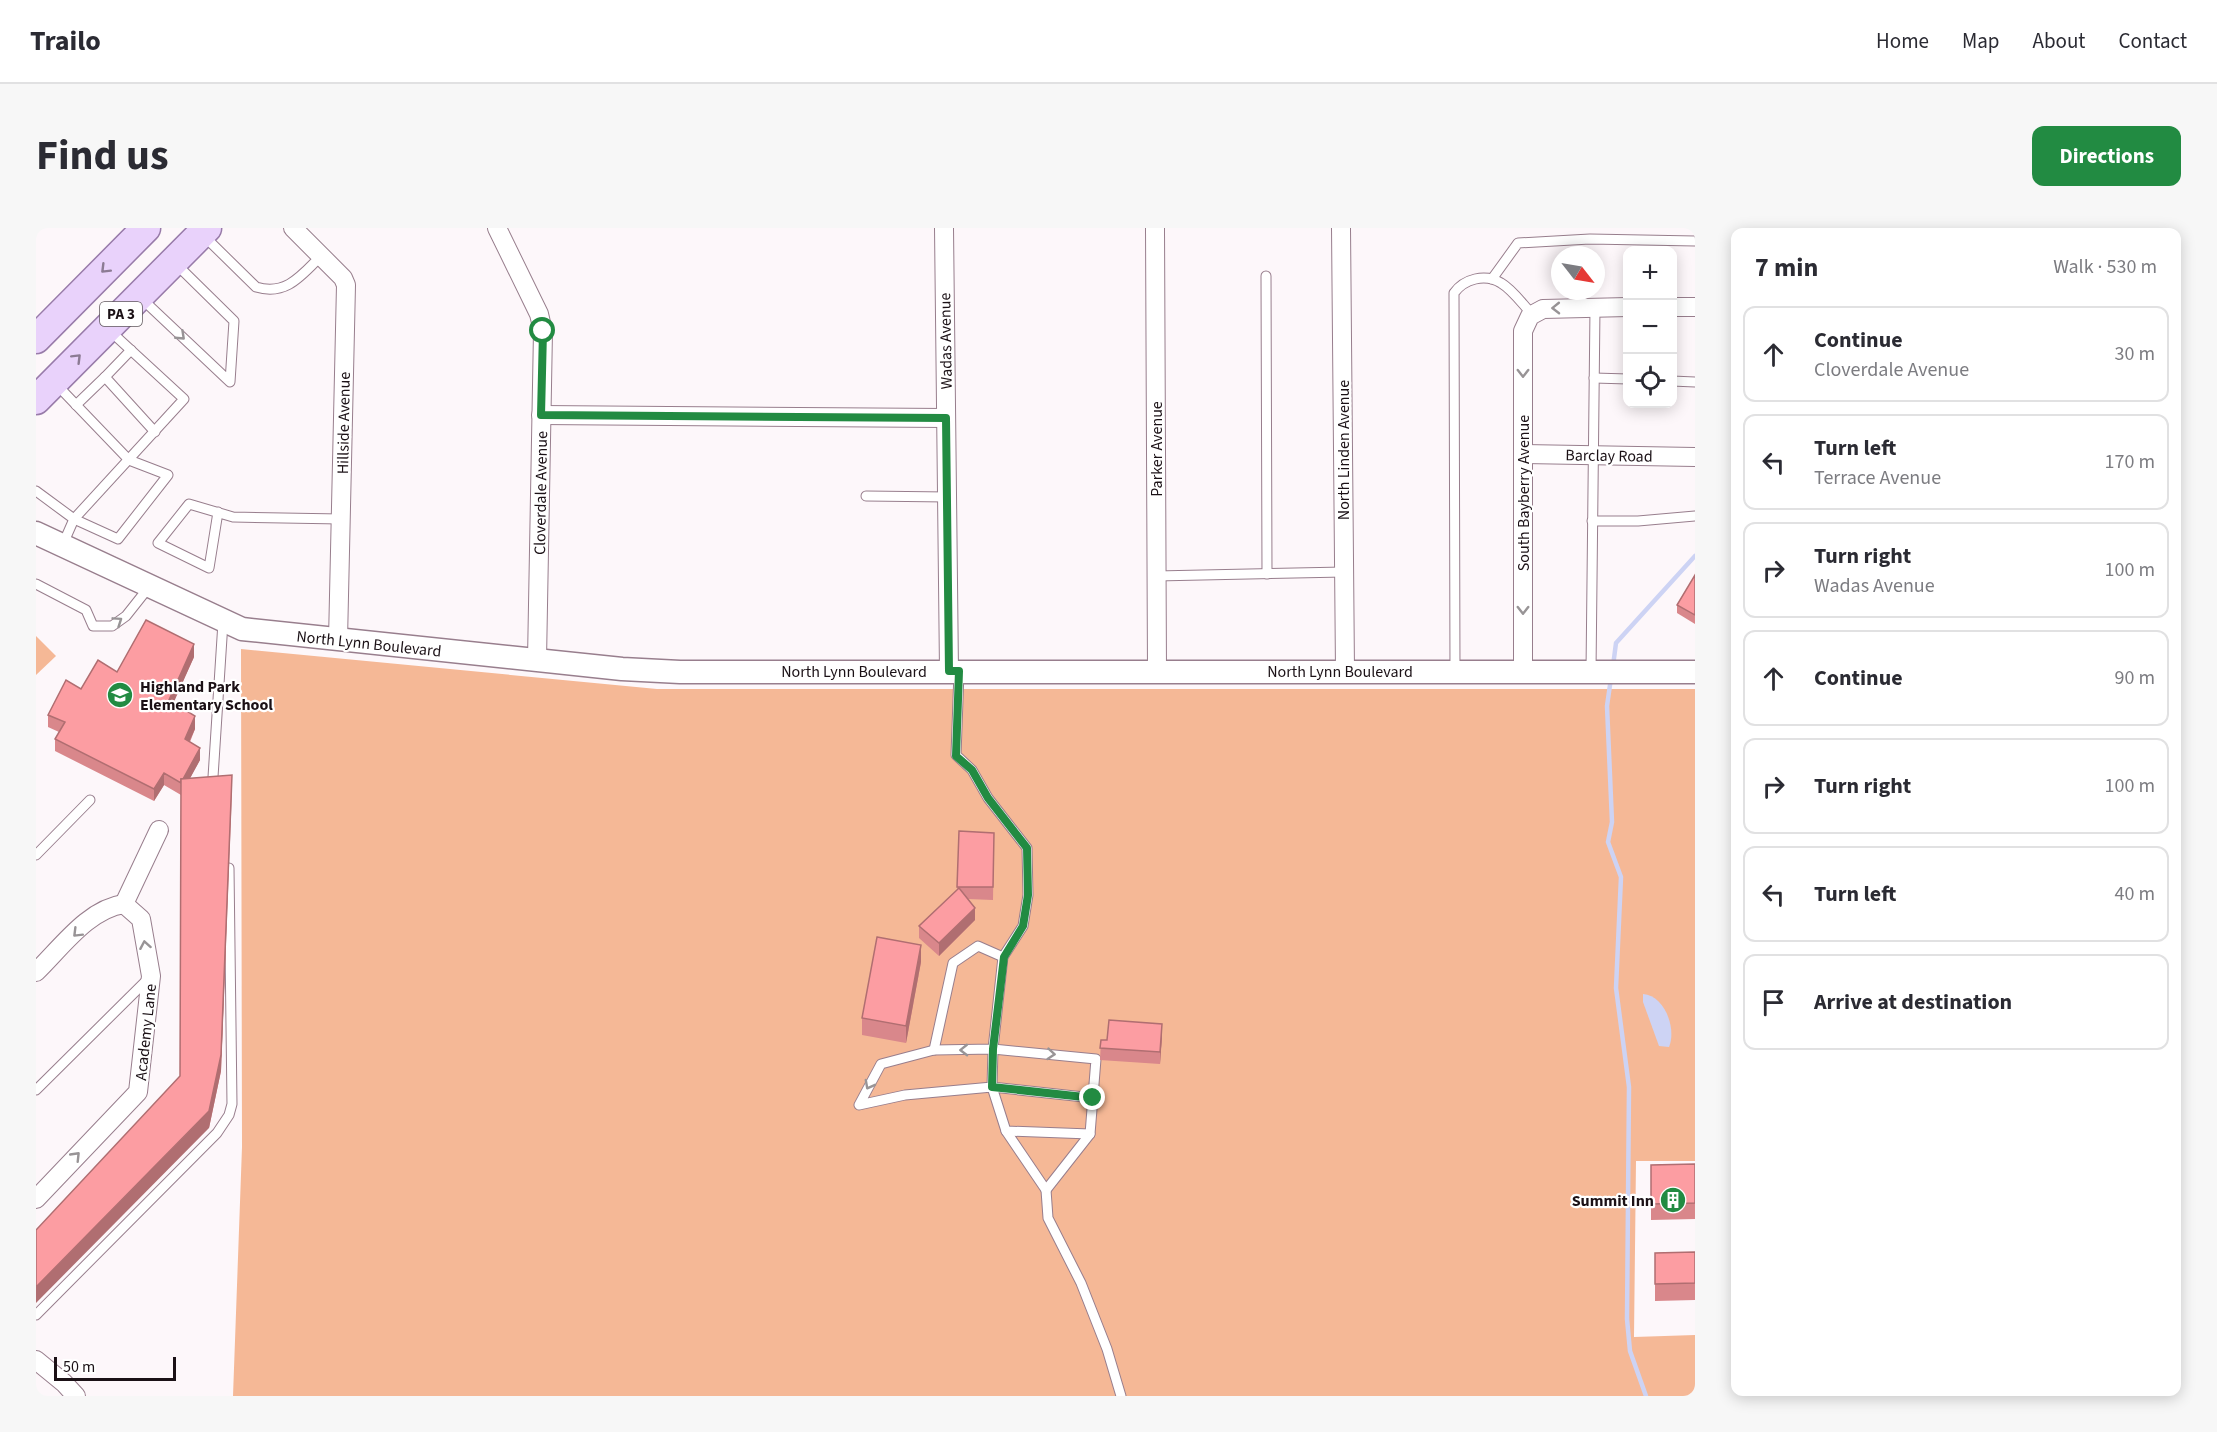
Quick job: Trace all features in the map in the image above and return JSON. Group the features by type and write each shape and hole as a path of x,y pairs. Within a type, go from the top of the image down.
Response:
{"main road":[{"name":"PA 3","path":"36,339 146,228"},
{"name":"PA 3","path":"45,391 204,230"}],"street":[{"name":"Hillside Avenue","path":"292,228 343,278 346,285 338,640"},
{"name":"Cloverdale Avenue","path":"497,228 539,314 543,331 537,660"},
{"name":"Wadas Avenue","path":"944,228 947,497 954,671"},
{"name":"Parker Avenue","path":"1155,228 1157,671"},
{"name":"North Linden Avenue","path":"1341,228 1345,671"},
{"path":"1677,307 1695,307"},
{"path":"1531,315 1544,309 1623,308"},
{"name":"South Bayberry Avenue","path":"1523,671 1523,331 1531,315"},
{"path":"541,415 946,418"},
{"name":"Barclay Road","path":"1523,454 1695,457"},
{"name":"North Lynn Boulevard","path":"36,533 224,622 260,632 680,672 1606,672 1695,668"},
{"path":"36,972 90,919 111,906 124,904 159,830"},
{"name":"Academy Lane","path":"36,1199 138,1092 151,976 141,919 124,904"},
{"path":"36,1360 76,1396"}],"lane":[{"path":"204,230 256,287 266,290 278,291 291,285 321,256"},
{"path":"1492,279 1518,243 1590,239 1695,241"},
{"path":"139,296 230,382 234,321 173,262"},
{"path":"1266,276 1267,574"},
{"path":"1455,671 1452,304 1454,293 1461,283 1470,279 1492,279 1502,283 1531,315"},
{"path":"1595,308 1592,521 1606,672"},
{"path":"62,546 74,519 184,399 107,328"},
{"path":"76,405 131,350"},
{"path":"105,377 155,432"},
{"path":"1594,378 1623,379"},
{"path":"1677,381 1695,382"},
{"path":"36,491 74,519 118,539 168,475 129,460 76,405 45,391"},
{"path":"866,496 947,497"},
{"path":"218,512 209,568 158,543 189,504 218,512 232,517 341,519"},
{"path":"1592,521 1638,521 1695,516"},
{"path":"1156,576 1344,572"},
{"path":"36,584 86,610 93,626 112,626 126,616 149,587"},
{"path":"213,777 224,622"},
{"path":"954,671 956,756 972,770 988,798 1027,848 1028,895 1023,926 1004,957 993,1049 992,1087 1006,1131 1046,1190 1048,1218 1081,1283 1107,1349 1121,1396"},
{"path":"36,855 90,800"},
{"path":"36,1316 217,1133 229,1115 231,1104 229,868"},
{"path":"934,1050 953,963 978,946 1004,957"},
{"path":"36,1090 151,976"},
{"path":"1046,1190 1090,1134 1093,1098 1096,1059 993,1049 934,1050 881,1064 859,1105 905,1095 992,1087 1093,1098"},
{"path":"1006,1131 1090,1134"}],"shaded area":[{"path":"36,636 56,656 36,675"},
{"path":"241,649 657,689 1695,689 1695,1161 1636,1161 1634,1337 1695,1335 1695,1396 233,1396 242,1147"}],"water":[{"path":"1643,994 1657,1000 1667,1014 1671,1031 1669,1047 1659,1046 1643,1002"}],"building":[{"path":"1695,575 1695,615 1677,605"},
{"name":"Highland Park Elementary School","path":"146,620 194,644 169,700 195,716 185,739 200,748 181,779 181,783 164,773 154,789 55,739 65,722 48,715 66,680 81,689 98,660 117,672"},
{"path":"232,775 221,1055 209,1111 36,1287 36,1230 180,1076 181,779"},
{"path":"959,831 994,833 993,887 957,887"},
{"path":"959,888 975,908 939,943 919,926"},
{"path":"877,937 921,945 906,1026 862,1018"},
{"path":"1109,1020 1162,1024 1160,1052 1100,1048 1101,1040 1107,1040"},
{"path":"1695,1164 1695,1203 1651,1204 1651,1165"},
{"path":"1695,1252 1695,1283 1655,1284 1655,1253"}],"waterway":[{"path":"1613,666 1616,643 1695,556"},
{"path":"1611,678 1607,706 1612,822 1608,842 1621,877 1616,988 1629,1087 1627,1319 1630,1351 1646,1396"}],"place":[{"name":"Highland Park Elementary School","path":"120,695"},
{"name":"Summit Inn","path":"1673,1200"}],"route":[{"path":"543,331 541,415 946,418 949,671 959,671 956,756 972,770 988,798 1027,848 1028,895 1023,926 1004,957 993,1049 992,1087 1093,1098"}]}
